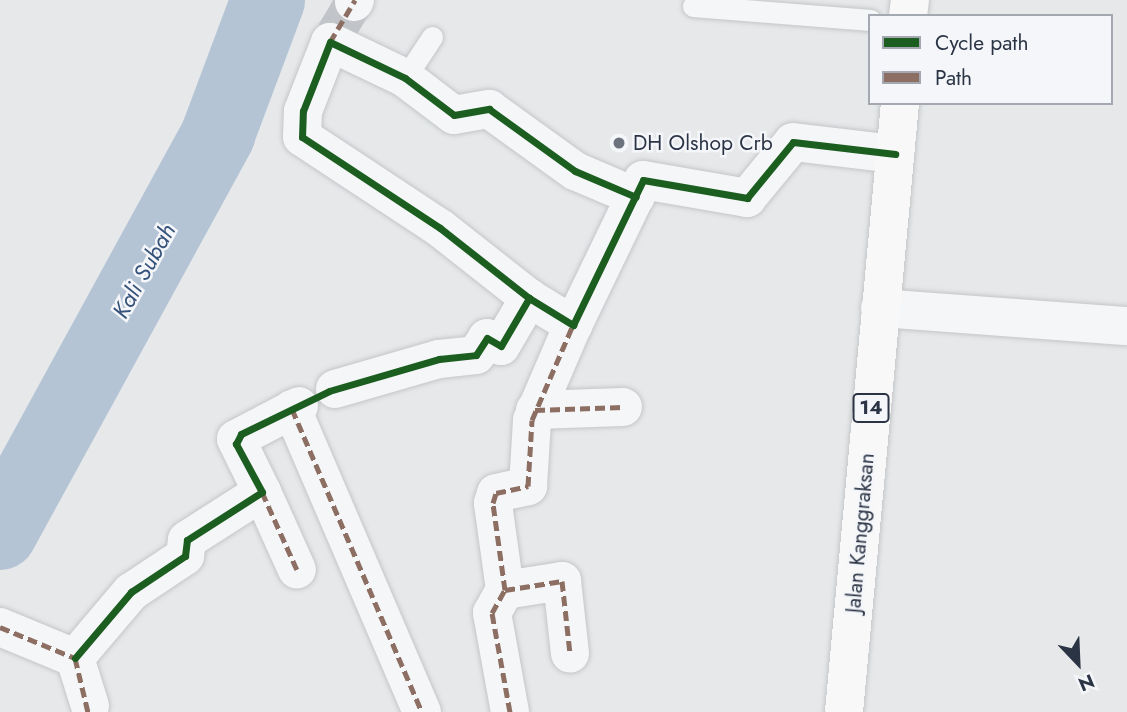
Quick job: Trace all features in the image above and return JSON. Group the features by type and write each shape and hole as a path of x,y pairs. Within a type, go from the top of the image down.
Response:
{"highway":[{"name":"Jalan Kanggraksan","path":"844,712 900,105"}],"street":[{"path":"573,325 528,298 440,228 302,137 303,111 343,20 405,78 454,114 489,109 575,170 639,188 747,198 793,142 895,154"},
{"path":"510,712 492,612 505,590 494,503 496,493 528,486 535,410 639,188"},
{"path":"335,389 439,359 476,355 487,338 501,346 528,298"},
{"path":"880,308 1127,326"},
{"path":"297,570 236,439 295,407 422,712"},
{"path":"535,410 623,407"},
{"path":"75,658 131,593 185,556 187,540 262,492"},
{"path":"505,590 562,581 570,654"},
{"path":"0,627 38,648 75,658"},
{"path":"75,658 90,706"}],"lane":[{"path":"693,6 868,20"},
{"path":"405,78 432,37"}],"waterway":[{"name":"Kali Subah","path":"0,533 218,134 268,0"}],"tunnel":[{"path":"335,34 354,2"}],"marked path":[{"path":"330,42 355,0"},
{"path":"505,590 493,503 496,493 528,486 532,420 573,325"},
{"path":"535,410 623,407"},
{"path":"292,409 422,712"},
{"path":"262,492 297,570"},
{"path":"510,712 492,613 505,590 562,581 570,654"},
{"path":"0,627 75,658 88,712"}],"cycle path":[{"path":"529,298 440,228 302,137 303,111 330,42 405,78 454,115 489,109 575,171 636,197"},
{"path":"75,658 131,592 185,556 187,540 262,492 236,444 241,434 329,391 439,359 476,355 487,338 501,346 529,298 573,325 643,180 747,198 793,142 895,154"}],"place":[{"name":"DH Olshop Crb","path":"619,143"}]}
